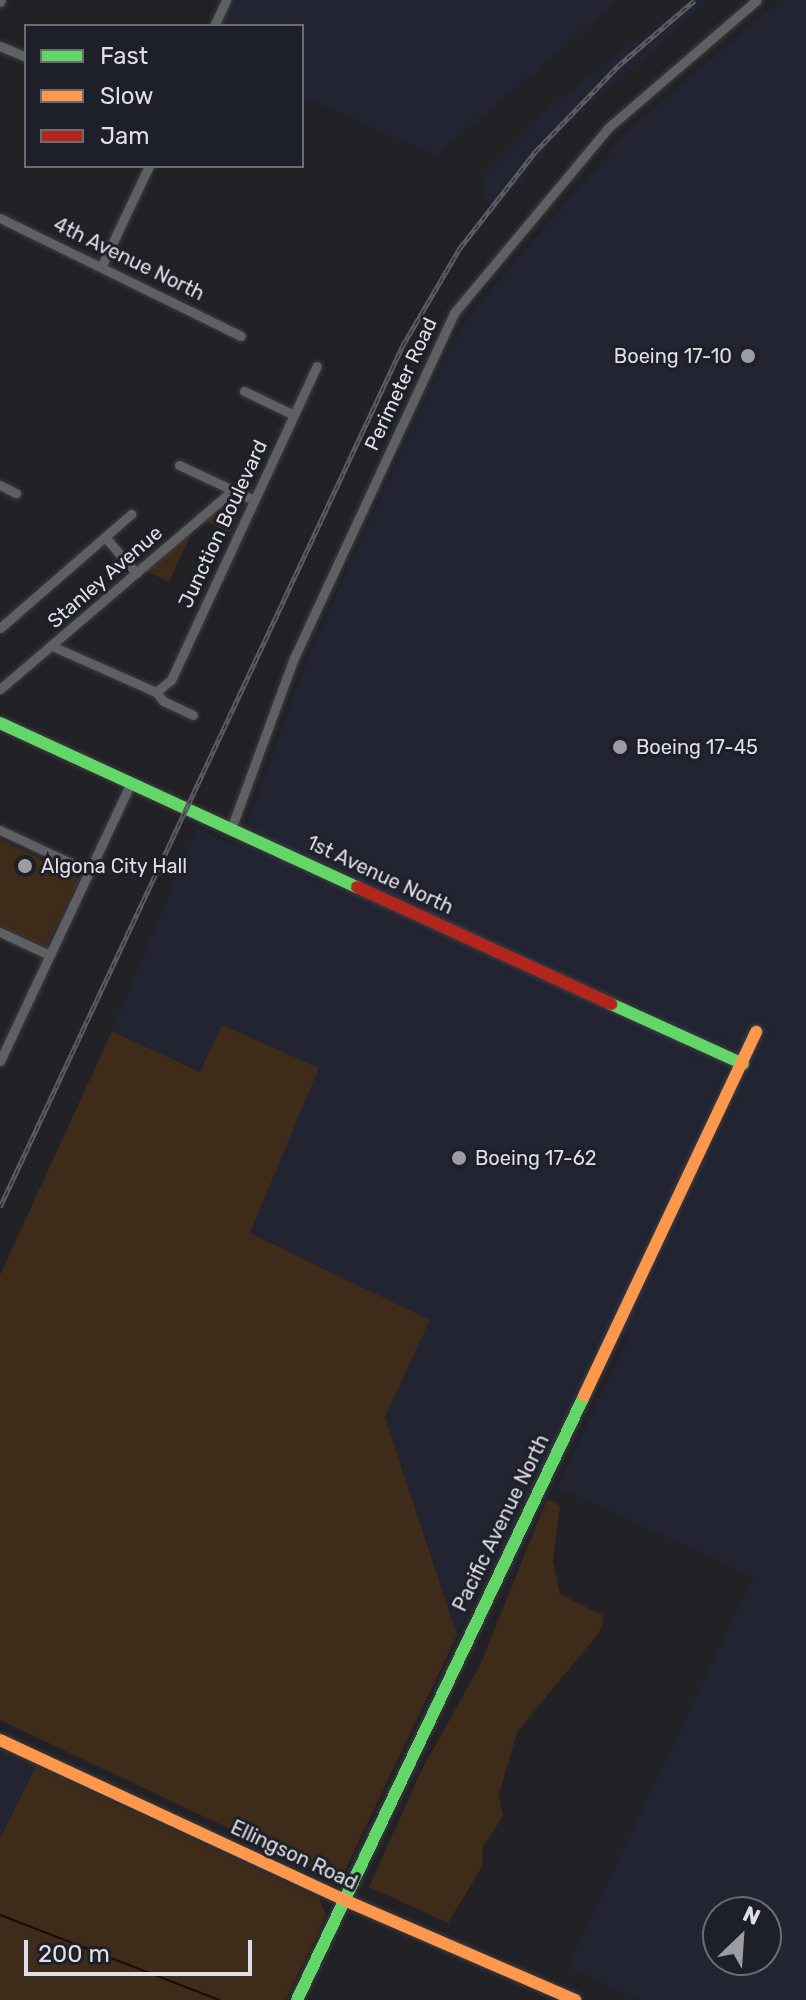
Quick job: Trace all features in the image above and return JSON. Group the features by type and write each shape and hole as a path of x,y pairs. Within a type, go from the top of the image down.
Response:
{"street":[{"path":"215,24 226,0"},
{"name":"Perimeter Road","path":"231,829 294,658 454,313 608,128 757,0"},
{"path":"0,46 24,56"},
{"path":"102,265 148,168"},
{"name":"4th Avenue North","path":"0,218 102,265 241,336"},
{"name":"Junction Boulevard","path":"156,692 171,680 317,366"},
{"path":"244,391 294,415"},
{"path":"179,465 254,500"},
{"path":"0,485 16,493"},
{"name":"Stanley Avenue","path":"0,689 233,490"},
{"path":"0,628 131,514"},
{"path":"105,537 136,573"},
{"path":"52,646 156,692 163,701 193,715"},
{"name":"1st Avenue North","path":"0,723 743,1064"},
{"path":"0,1061 131,782"},
{"path":"0,830 88,871"},
{"path":"0,932 49,955"},
{"name":"Pacific Avenue North","path":"297,2000 756,1032"},
{"name":"Ellingson Road","path":"0,1740 344,1900 575,2000"}],"shaded area":[{"path":"227,0 619,0 436,156 304,97 304,24 216,24"},
{"path":"688,0 709,0 557,136 491,218 482,177 549,108"},
{"path":"780,0 806,0 806,2000 640,2000 568,1966 753,1577 557,1487 629,1337 613,1330 457,1635 385,1417 430,1320 250,1233 319,1068 222,1025 201,1072 112,1031 197,828 239,847 306,661 445,356 476,306 633,126"},
{"path":"232,498 243,505 230,533 205,521"},
{"path":"192,532 169,582 146,571"},
{"path":"0,839 80,878 46,948 0,926"},
{"path":"222,1025 319,1068 250,1233 430,1320 385,1417 457,1635 340,1881 0,1720 0,1275 112,1031 200,1072"},
{"path":"547,1499 560,1506 553,1561 560,1594 604,1616 599,1633 517,1732 499,1794 503,1816 483,1847 482,1867 448,1923 369,1887 420,1773 480,1665"},
{"path":"0,1749 36,1766 0,1838"},
{"path":"36,1766 319,1898 326,1915 286,2000 0,2000 0,1838"}],"waterway":[{"path":"0,1915 219,2000"}],"railway":[{"path":"0,1207 403,345 460,248 535,152 618,66 695,0"}],"traffic: fast":[{"path":"0,723 357,887"},
{"path":"611,1004 743,1064"},
{"path":"297,2000 584,1396"}],"traffic: slow":[{"path":"584,1396 756,1032"},
{"path":"0,1740 344,1900 575,2000"}],"traffic: jam":[{"path":"357,887 611,1004"}],"place":[{"name":"Boeing 17-10","path":"748,356"},
{"name":"Boeing 17-45","path":"620,747"},
{"name":"Algona City Hall","path":"25,866"},
{"name":"Boeing 17-62","path":"459,1158"}]}
